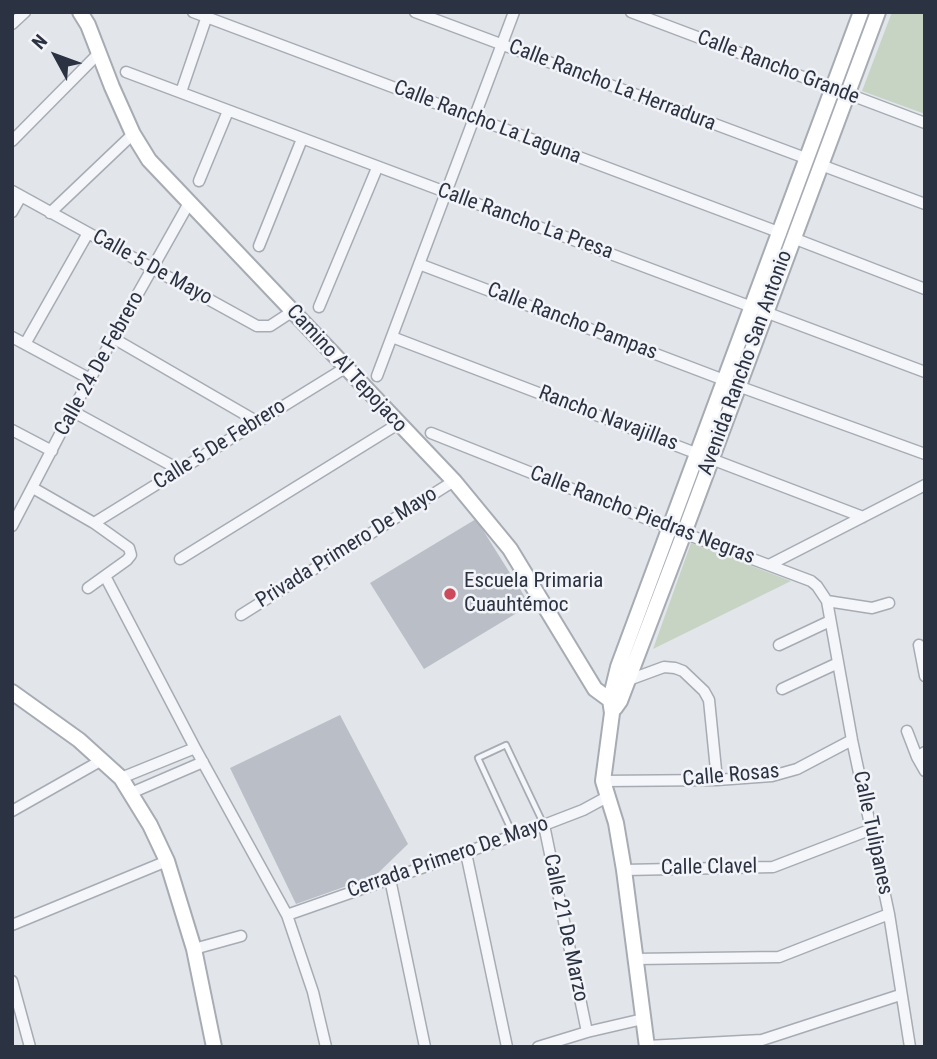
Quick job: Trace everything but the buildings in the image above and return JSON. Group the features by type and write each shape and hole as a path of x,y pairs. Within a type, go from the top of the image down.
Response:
{"street":[{"path":"12,24 25,12"},
{"name":"Calle Rancho La Laguna","path":"193,12 207,15 925,289"},
{"name":"Calle Rancho La Herradura","path":"415,12 925,204"},
{"path":"377,376 514,12"},
{"name":"Calle Rancho Grande","path":"631,12 925,123"},
{"name":"Avenida Rancho San Antonio","path":"647,1046 624,870 616,823 603,781 614,705 704,456 724,380 759,309 841,92 878,12"},
{"name":"Avenida Rancho San Antonio","path":"841,92 856,14"},
{"path":"181,92 207,15"},
{"name":"Camino Al Tepojaco","path":"85,17 133,134 149,160 454,481 510,550 595,689 614,705"},
{"path":"12,141 99,53"},
{"name":"Calle Rancho La Presa","path":"126,72 925,372"},
{"path":"199,181 228,111"},
{"path":"50,212 133,134"},
{"path":"259,246 302,139"},
{"path":"319,307 377,168"},
{"path":"12,212 17,194"},
{"name":"Calle 5 De Mayo","path":"17,194 257,326 270,326 293,311"},
{"name":"Calle 24 De Febrero","path":"12,526 72,411 190,202"},
{"path":"25,344 88,233"},
{"name":"Calle Rancho Pampas","path":"419,264 724,380"},
{"name":"Avenida Rancho San Antonio","path":"704,456 738,386 759,309"},
{"path":"12,337 90,379"},
{"name":"Rancho Navajillas","path":"392,337 863,517"},
{"path":"113,338 258,422"},
{"name":"Calle 5 De Febrero","path":"94,523 345,368"},
{"path":"738,386 925,454"},
{"path":"72,411 180,470"},
{"path":"180,559 398,424"},
{"path":"12,430 52,451"},
{"name":"Calle Rancho Piedras Negras","path":"431,433 811,581 827,601"},
{"name":"Privada Primero De Mayo","path":"241,615 454,481"},
{"path":"769,565 925,485"},
{"path":"33,488 94,523 129,548 131,555 88,587"},
{"path":"105,576 287,915 313,992 326,1047"},
{"path":"779,645 831,621 827,601 872,608 889,603"},
{"name":"Calle Tulipanes","path":"831,621 852,740 889,914 910,1047"},
{"path":"919,645 924,671"},
{"path":"782,689 838,663"},
{"path":"621,680 664,667 675,668 683,671 704,691 709,700 717,780"},
{"path":"12,692 79,740 121,778 131,793 167,861 194,949 214,1047"},
{"path":"907,731 921,754 925,771"},
{"name":"Calle Rosas","path":"603,781 717,780 772,776 797,769 852,740"},
{"path":"121,778 195,748"},
{"path":"12,811 102,760"},
{"path":"131,793 203,762"},
{"name":"Cerrada Primero De Mayo","path":"287,915 544,825 583,810 607,797"},
{"name":"Calle 21 De Marzo","path":"544,825 587,1032"},
{"name":"Calle Clavel","path":"624,870 773,867 872,829"},
{"path":"466,853 507,1047"},
{"path":"12,925 167,861"},
{"path":"390,878 425,1047"},
{"path":"635,958 779,957 889,914"},
{"path":"194,949 241,936"},
{"path":"12,982 30,1047"},
{"path":"647,1046 762,1040 900,995"},
{"path":"538,1047 643,1019"}],"lane":[{"path":"514,834 478,758 506,745 544,825"}],"green space":[{"path":"892,12 925,12 925,114 862,91"},
{"path":"691,543 791,581 653,649"}],"place":[{"name":"Escuela Primaria Cuauhtémoc","path":"450,594"}]}
